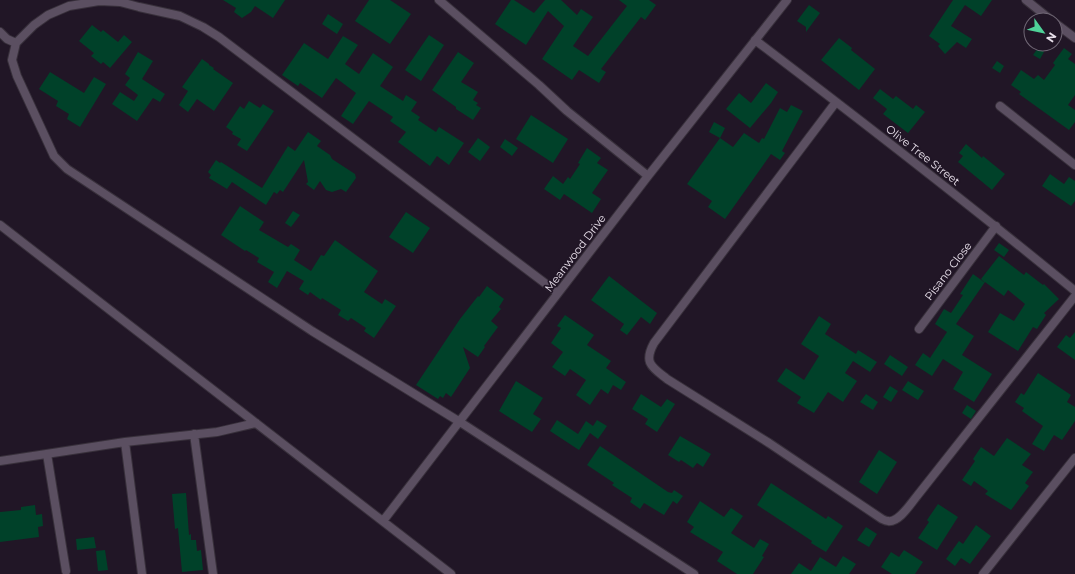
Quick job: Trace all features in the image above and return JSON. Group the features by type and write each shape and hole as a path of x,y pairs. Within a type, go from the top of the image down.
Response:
{"street":[{"path":"439,0 539,85 567,111 648,176"},
{"name":"Meanwood Drive","path":"383,521 648,176 787,0"},
{"path":"1026,0 1041,12"},
{"path":"558,293 218,37 203,27 180,16 120,2 99,2 69,6 48,15 38,22 16,43 12,60 17,76 54,156 67,169 312,331 460,422 694,574"},
{"path":"1063,29 1075,38"},
{"path":"0,32 7,39 16,43"},
{"name":"Olive Tree Street","path":"755,40 996,226 1075,291"},
{"path":"836,102 654,343 649,352 649,360 654,368 667,379 769,443 882,519 894,521 900,517 917,496 1075,296"},
{"path":"1000,106 1075,165"},
{"path":"0,225 256,422 450,574"},
{"name":"Pisano Close","path":"919,329 996,226"},
{"path":"0,461 125,442 217,432 256,422"},
{"path":"194,434 213,574"},
{"path":"125,442 142,574"},
{"path":"47,454 66,571"},
{"path":"984,574 1075,458"}],"building":[{"path":"223,0 285,0 273,18 255,6 251,12 242,18 234,12 236,8"},
{"path":"369,0 390,0 411,14 390,44 355,21"},
{"path":"511,0 514,0 534,13 545,0 561,0 577,15 581,9 593,17 573,46 588,56 627,6 619,0 649,0 656,5 645,20 641,17 601,69 606,72 599,83 579,70 572,80 542,59 564,26 548,11 526,45 495,24"},
{"path":"953,0 992,0 981,16 965,5 951,26 972,39 966,48 957,42 945,54 938,46 940,44 929,36"},
{"path":"809,5 820,13 806,32 806,27 797,21"},
{"path":"328,14 343,24 337,34 322,24"},
{"path":"92,25 101,32 103,30 118,42 124,35 132,42 110,68 103,62 101,64 91,56 94,53 79,41"},
{"path":"429,35 444,45 421,81 405,70"},
{"path":"343,36 358,45 345,64 359,74 373,53 393,67 380,86 403,101 406,95 417,102 411,111 420,117 418,120 436,132 439,127 464,143 449,165 437,156 430,166 398,142 406,132 390,121 393,117 369,101 353,124 341,116 356,93 336,78 322,98 300,83 298,86 282,75 304,43 328,59"},
{"path":"839,38 852,48 851,50 875,69 859,90 821,60"},
{"path":"1064,48 1072,54 1068,59 1075,64 1075,95 1068,105 1075,110 1075,122 1069,130 1019,94 1021,92 1011,85 1021,70 1034,79 1038,75 1044,80 1055,65 1053,63 1061,52 1063,52"},
{"path":"138,52 153,61 142,79 165,94 160,102 153,98 137,121 112,104 120,92 134,101 138,95 125,85 130,78 125,74"},
{"path":"458,52 474,63 461,82 478,92 473,100 478,103 476,105 481,108 473,120 432,90"},
{"path":"1035,52 1044,52 1040,59 1033,55"},
{"path":"202,59 233,83 214,111 197,99 188,112 179,105 188,91 182,87"},
{"path":"997,61 1004,66 1000,73 992,68"},
{"path":"50,72 84,93 94,77 106,84 80,127 67,119 69,114 56,106 58,101 39,89"},
{"path":"766,83 778,92 771,103 750,128 726,109 739,93 751,103"},
{"path":"880,89 893,99 896,96 913,109 916,105 925,112 908,133 883,114 887,109 873,98"},
{"path":"249,101 260,108 263,104 274,111 247,151 237,145 241,139 232,134 233,132 226,127 240,106 244,109"},
{"path":"791,105 803,111 782,151 785,153 780,160 771,154 725,219 708,207 712,201 687,184 720,138 733,147 744,133 759,143 762,138 764,139 780,108 787,112"},
{"path":"531,115 568,139 553,163 516,139"},
{"path":"714,122 725,128 720,138 709,132"},
{"path":"308,132 321,141 317,146 330,155 332,159 355,174 356,178 346,192 341,189 332,192 326,190 320,181 314,190 306,184 308,182 304,160 283,192 280,190 277,194 274,192 266,205 232,182 227,189 209,178 211,175 208,172 216,160 262,188 288,146 295,151"},
{"path":"478,138 490,147 480,161 468,152"},
{"path":"505,139 518,148 512,156 500,147"},
{"path":"966,144 982,158 983,156 1005,174 992,190 958,162 963,156 959,153"},
{"path":"587,148 601,158 597,163 608,170 592,193 601,199 592,213 564,194 560,200 544,189 553,176 563,184 568,177 570,179 580,164 578,163"},
{"path":"1050,174 1064,184 1069,177 1075,181 1075,201 1071,206 1042,186"},
{"path":"240,206 264,222 259,230 288,247 291,244 300,250 294,260 311,271 321,255 324,256 335,240 378,271 364,292 382,304 385,299 396,306 374,338 364,331 366,328 351,318 348,321 338,315 341,310 322,298 321,300 310,292 308,295 299,289 304,281 287,271 277,288 268,282 274,272 257,262 259,258 246,250 245,251 221,235"},
{"path":"293,211 300,215 291,227 285,223"},
{"path":"406,212 430,228 413,253 389,237"},
{"path":"999,243 1009,250 1004,257 994,250"},
{"path":"999,256 1024,275 1026,272 1043,285 1044,284 1059,299 1044,313 1046,315 1037,329 1033,327 1018,351 988,332 1000,313 1014,321 1025,304 1008,290 1004,296 985,282 956,324 974,336 962,355 992,374 974,402 953,389 963,372 943,359 932,376 915,365 923,353 930,358 947,332 935,324 944,309 951,313 963,295 960,294 973,274 984,282 981,279"},
{"path":"609,276 657,313 650,324 641,317 627,335 620,330 624,324 591,300"},
{"path":"487,286 504,299 499,307 501,309 491,321 498,327 478,357 463,347 470,368 451,397 446,393 443,398 440,396 438,399 416,385 460,319"},
{"path":"565,315 594,335 587,345 611,361 606,368 626,382 621,390 613,385 608,394 601,389 590,405 576,395 586,380 570,369 565,376 552,367 563,352 551,343 561,328 557,326"},
{"path":"819,316 831,324 825,334 856,354 858,350 877,362 870,372 853,361 845,373 857,381 843,402 828,392 814,413 797,403 801,397 777,381 786,368 804,380 819,356 801,344"},
{"path":"1075,332 1075,360 1057,347 1066,335 1070,338"},
{"path":"890,355 908,367 902,376 884,364"},
{"path":"1038,373 1071,395 1067,402 1075,407 1075,421 1062,440 1054,435 1044,451 1032,444 1043,426 1022,411 1024,408 1015,402 1021,393 1024,395"},
{"path":"516,381 543,398 533,414 541,419 532,432 499,411"},
{"path":"908,381 924,391 918,400 902,390"},
{"path":"890,386 898,391 891,402 883,397"},
{"path":"641,394 661,407 667,399 675,404 657,432 645,424 648,419 632,409"},
{"path":"866,394 878,402 873,410 860,402"},
{"path":"967,405 976,411 971,419 962,413"},
{"path":"557,420 578,434 586,421 593,426 597,420 607,426 598,439 590,433 579,450 550,431"},
{"path":"680,436 711,454 703,467 697,463 693,468 681,460 679,462 668,455"},
{"path":"1007,438 1031,454 1022,465 1033,472 1025,483 1029,486 1011,510 985,494 988,491 974,481 971,486 962,480 975,461 973,459 981,447 994,456"},
{"path":"600,446 668,492 672,493 674,490 683,496 677,504 673,501 664,515 644,503 640,509 630,502 632,498 612,485 614,483 587,465"},
{"path":"879,450 897,462 877,494 859,482"},
{"path":"771,483 826,519 828,516 843,526 826,552 811,543 812,541 757,505"},
{"path":"186,493 189,535 191,534 191,540 196,540 197,551 201,550 203,570 182,572 178,528 175,529 172,494"},
{"path":"700,501 724,517 731,508 743,516 731,533 754,548 760,539 769,544 762,556 764,557 753,574 737,574 717,561 723,552 690,532 694,527 687,522"},
{"path":"938,504 958,517 937,550 918,538 929,522 927,520"},
{"path":"35,505 36,515 42,514 43,526 38,527 39,537 0,542 0,512 21,510 21,507"},
{"path":"976,525 991,536 970,564 961,558 955,566 946,559 959,541 963,544"},
{"path":"866,527 877,534 869,547 857,540"},
{"path":"94,537 96,548 77,550 76,539"},
{"path":"105,550 108,570 98,571 96,551"},
{"path":"904,550 923,562 915,574 892,574 881,567 891,552 899,557"},
{"path":"843,556 856,564 849,574 791,574 799,563 811,571 820,557 836,567"}]}
